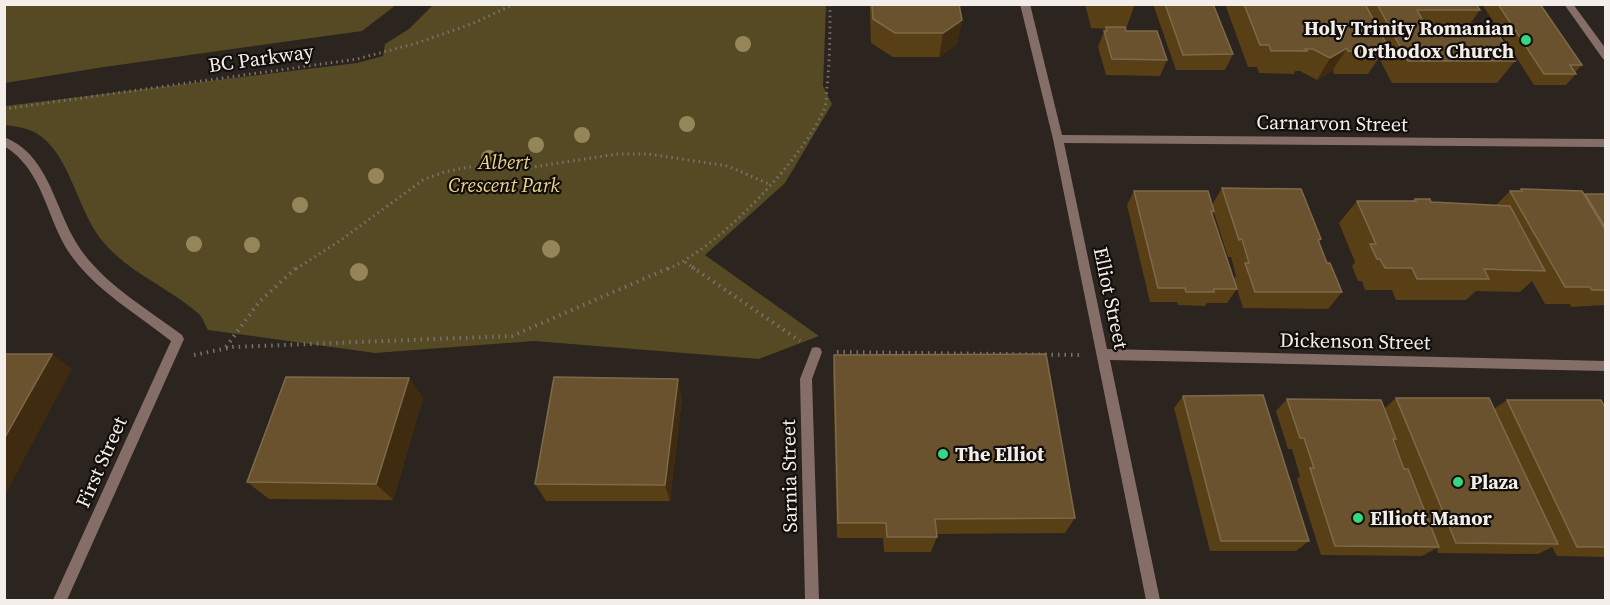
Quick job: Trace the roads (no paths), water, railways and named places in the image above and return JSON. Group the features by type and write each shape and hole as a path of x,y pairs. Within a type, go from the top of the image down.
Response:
{"street":[{"name":"Elliot Street","path":"1025,4 1058,139 1153,600"},
{"path":"1568,4 1605,57"},
{"name":"Carnarvon Street","path":"1058,139 1605,143"},
{"name":"First Street","path":"4,141 20,149 33,163 62,230 75,252 92,271 178,339 60,600"},
{"name":"Sarnia Street","path":"812,600 806,379 816,352"},
{"name":"Dickenson Street","path":"1103,354 1605,366"}],"place":[{"name":"Holy Trinity Romanian Orthodox Church","path":"1526,40"},
{"name":"The Elliot","path":"943,454"},
{"name":"Plaza","path":"1458,482"},
{"name":"Elliott Manor","path":"1358,518"}],"park label":[{"name":"Albert Crescent Park","path":"504,174"}]}
